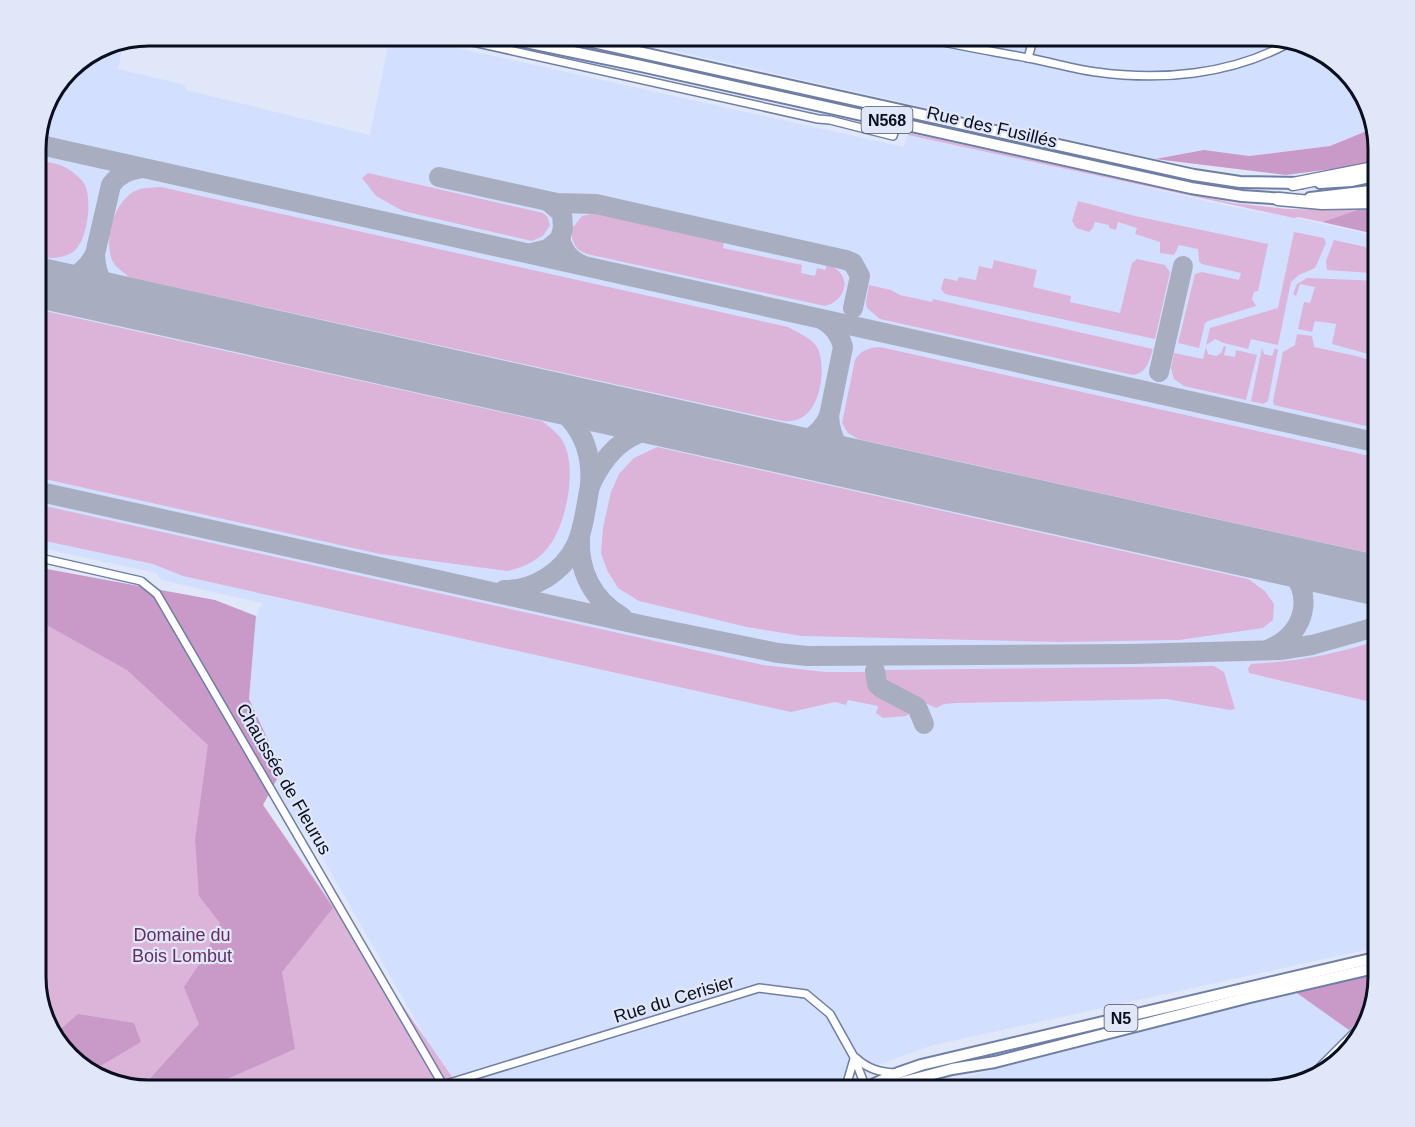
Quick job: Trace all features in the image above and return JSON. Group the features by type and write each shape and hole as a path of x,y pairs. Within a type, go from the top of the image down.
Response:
{"highway":[{"path":"1293,184 1369,169"},
{"path":"1278,199 1323,203 1369,202"}],"main road":[{"name":"Rue des Fusillés","path":"544,46 1191,188 1278,199 1329,197 1369,191"},
{"name":"Rue des Fusillés","path":"611,46 1167,170 1240,182 1293,184 1351,181 1369,177"},
{"name":"N5","path":"881,1081 921,1065 1369,959"},
{"name":"N5","path":"907,1081 952,1069 995,1062 1369,969"}],"street":[{"path":"492,46 830,120 893,136 897,123"},
{"path":"962,46 1094,72 1128,76 1183,75 1228,66 1280,47"},
{"path":"1028,58 1031,46"},
{"name":"Chaussée de Fleurus","path":"47,559 141,581 157,594 441,1081"},
{"name":"Rue du Cerisier","path":"467,1081 759,988 806,994 830,1014 854,1057 860,1081"},
{"path":"846,1081 854,1057 870,1069 898,1073"}],"shaded area":[{"path":"388,46 448,46 904,147 908,132 1228,206 1297,218 1369,235 1369,949 930,1046 842,1081 450,1081 318,850 272,791 282,770 249,699 256,616 262,603 161,580 156,573 47,549 47,143 50,123 57,104 68,87 98,60 122,51 118,69 186,85 186,90 370,135"},
{"path":"653,46 1279,47 1317,60 1333,72 1358,104 1367,130 1330,146 1249,156 1204,150 1155,159"},
{"path":"1367,131 1369,162 1355,166 1286,175 1155,159 1204,150 1249,156 1330,146"},
{"path":"1369,209 1369,233 1322,222 1357,210"},
{"path":"47,569 215,600 256,616 249,699 282,770 263,805 333,908 282,972 295,1049 223,1081 148,1081 199,1024 184,987 204,957 220,923 199,896 195,840 208,745 127,670 47,625"},
{"path":"1369,976 1363,1010 1358,1021 1349,1030 1294,991"},
{"path":"1294,990 1349,1030 1319,1065 1285,1079 1265,1081 951,1081"},
{"path":"78,1014 134,1023 141,1042 102,1065 95,1064 82,1055 61,1029"}],"green space":[{"path":"570,46 588,46 910,117 909,121"},
{"path":"909,133 1233,203 1287,209 1357,210 1322,222 1294,218 908,135"},
{"path":"47,162 57,164 75,174 85,185 88,201 85,230 78,247 64,256 47,258"},
{"path":"368,173 543,213 547,216 550,225 543,236 532,241 403,211 376,196 362,178"},
{"path":"161,187 788,327 809,339 818,349 822,366 817,397 808,413 801,418 790,421 780,420 129,277 117,267 110,252 110,233 115,214 126,198 136,190"},
{"path":"1078,201 1135,216 1268,244 1258,291 1254,292 1252,299 1256,306 1205,323 1199,348 1178,343 1195,274 1202,272 1239,280 1241,273 1202,264 1199,261 1198,249 1179,245 1174,255 1160,253 1160,242 1135,234 1137,228 1118,222 1116,230 1109,228 1109,225 1095,222 1089,232 1076,228 1072,221"},
{"path":"595,213 724,242 723,248 802,265 801,273 815,276 817,268 825,270 827,265 841,273 844,279 843,292 833,303 825,306 587,254 575,245 571,230 582,216"},
{"path":"1294,232 1324,238 1326,243 1315,268 1299,275 1291,282 1278,345 1251,339 1248,349 1215,339 1206,345 1210,328 1278,308"},
{"path":"1334,240 1369,248 1369,273 1327,270 1326,261"},
{"path":"1137,259 1165,265 1170,272 1155,339 945,294 941,289 944,278 957,281 959,277 976,280 979,266 992,269 994,260 1037,270 1033,287 1071,296 1070,302 1120,313 1132,263"},
{"path":"1307,278 1369,281 1369,354 1332,344 1336,324 1315,321 1312,332 1298,329 1304,302 1310,303 1315,287 1300,284 1296,296 1293,294 1297,284"},
{"path":"869,285 891,290 900,295 932,302 933,299 1153,349 1144,369 1133,375 880,319 867,308"},
{"path":"47,311 542,421 562,440 567,451 569,466 568,498 552,542 536,559 508,571 380,554 47,479"},
{"path":"1297,334 1312,336 1314,347 1369,360 1369,427 1274,405 1283,352 1295,345"},
{"path":"1224,346 1226,347 1224,355 1235,357 1236,350 1257,355 1246,400 1184,386 1174,379 1171,368 1174,353 1203,359 1206,347 1208,354 1216,356 1221,353"},
{"path":"880,347 1369,456 1369,553 858,439 848,433 842,423 855,360 865,350"},
{"path":"1262,348 1264,354 1272,356 1275,348 1278,350 1268,401 1263,404 1251,401"},
{"path":"657,447 1248,579 1265,591 1274,604 1273,620 1263,628 1179,640 1062,642 802,636 747,627 639,601 618,588 607,570 601,553 603,528 611,492 619,474 634,458"},
{"path":"47,506 763,665 825,672 867,672 869,681 876,692 908,709 909,714 883,718 876,713 878,706 848,700 846,705 835,702 791,712 183,576 153,564 47,541"},
{"name":"Domaine du Bois Lombut","path":"47,579 121,601 455,1081 150,1081 130,1079 98,1067 68,1040 57,1023 50,1004 47,984"},
{"path":"1369,643 1369,702 1249,673 1248,669 1251,664 1316,656"},
{"path":"1214,666 1224,672 1235,709 1167,699 957,703 944,704 936,708 889,686 885,681 884,670"}],"taxiway":[{"path":"47,146 1369,441"},
{"path":"95,254 111,185 125,173 142,168"},
{"path":"439,177 557,203 596,204 846,260 853,263 860,276 853,308"},
{"path":"549,202 562,213 563,228 560,239"},
{"path":"532,253 548,249 560,239 568,255 582,265"},
{"path":"47,282 71,278 78,274 95,254 100,279 104,285 115,295 130,303"},
{"path":"1159,372 1183,266"},
{"path":"823,320 836,331 843,347 829,416"},
{"path":"521,390 552,404 575,425 588,452 590,486 607,457 630,438 643,431 658,428 692,428"},
{"path":"771,446 789,445 812,437 819,432 829,416 832,434 839,447 844,453 866,467"},
{"path":"504,590 536,583 563,564 579,539 590,486"},
{"path":"47,493 641,625 778,653 807,656 1132,654 1280,650 1312,645 1369,629"},
{"path":"580,537 582,561 589,583 603,602 622,617"},
{"path":"1250,552 1281,563 1295,576 1301,587 1303,611 1299,622 1292,633 1271,648"},
{"path":"875,671 877,684 917,707 924,724"}],"runway":[{"path":"47,284 1369,579"}]}
